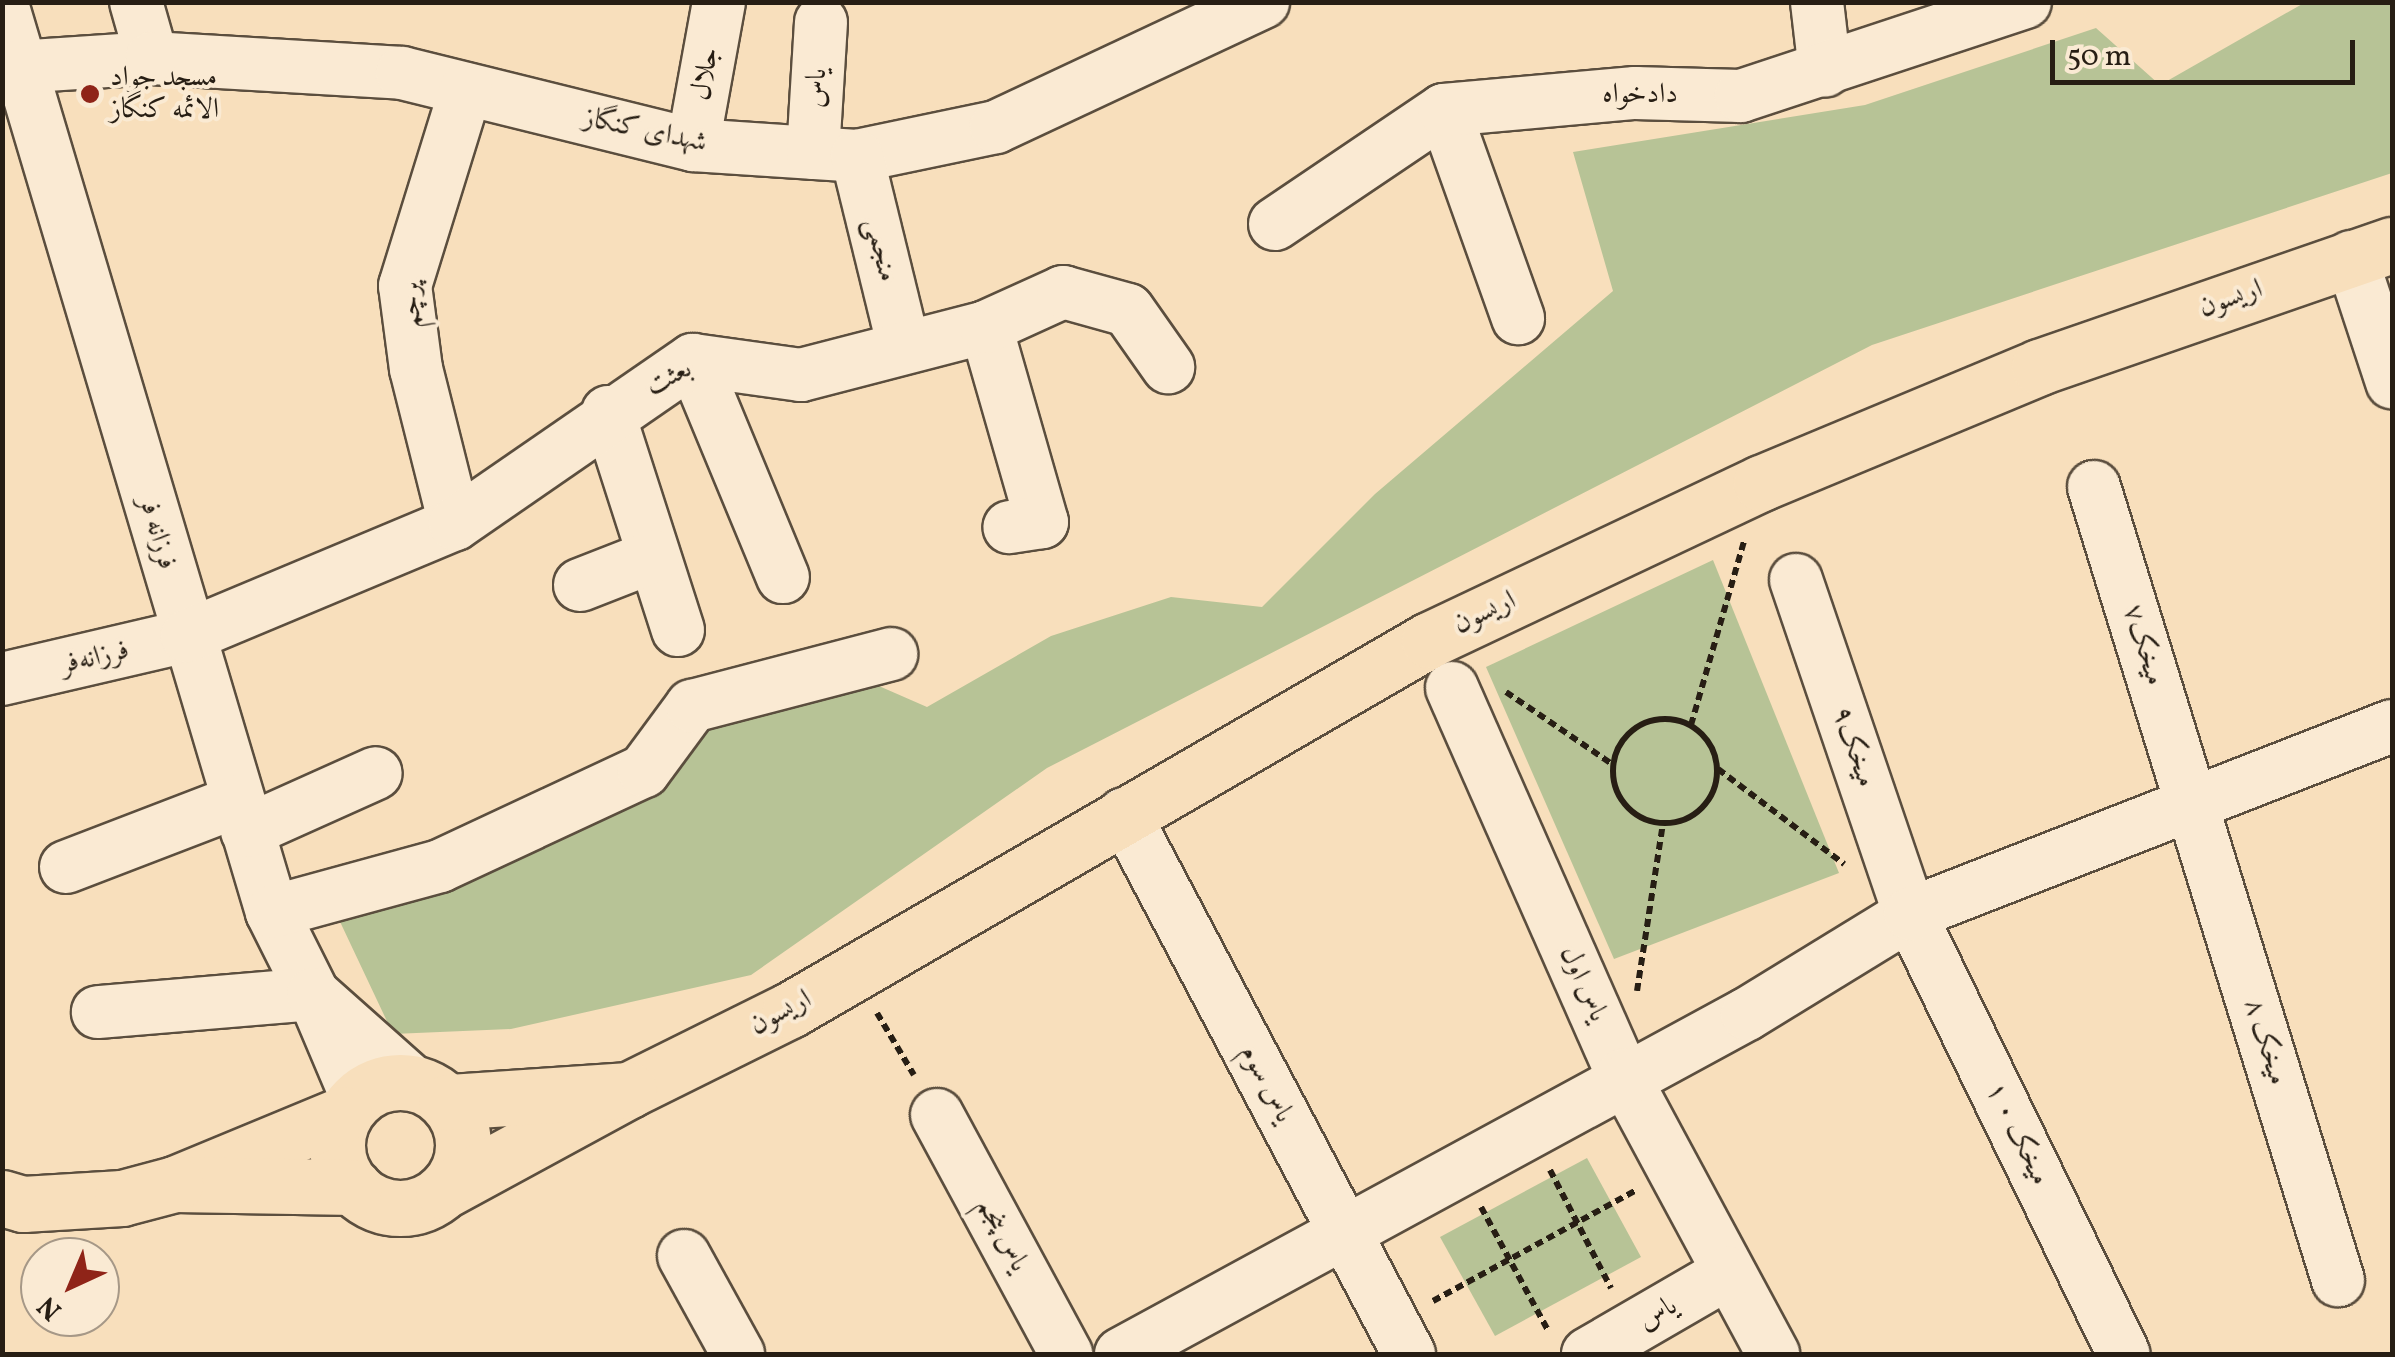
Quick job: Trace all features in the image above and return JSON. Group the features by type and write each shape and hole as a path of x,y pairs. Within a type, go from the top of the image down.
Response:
{"main road":[{"name":"اریسون","path":"444,1191 854,973 1388,660 1761,482 2038,367 2372,251"},
{"path":"2,1198 23,1204 122,1198 174,1184 351,1106 392,1082 429,1092 629,1090"},
{"path":"174,1184 354,1187 398,1207 444,1191 463,1137 429,1092"},
{"path":"351,1106 337,1152 354,1187"}],"street":[{"path":"136,2 152,58"},
{"name":"جلال","path":"692,144 719,2"},
{"path":"1817,2 1824,71"},
{"name":"دادخواه","path":"1274,224 1444,110 1635,93 1741,96 2026,2"},
{"name":"فرزانه فر","path":"2,4 12,66 272,912 314,994 351,1106"},
{"name":"شهدای کنگاز","path":"12,66 152,58 402,73 692,144 835,155 996,127 1248,6"},
{"name":"یاس","path":"821,22 835,155"},
{"name":"پرچم","path":"456,524 416,369 405,286 466,89"},
{"path":"1444,110 1518,318"},
{"name":"منجمی","path":"835,155 903,343"},
{"path":"2372,251 2392,382"},
{"name":"بعثت","path":"187,636 456,524 608,412 693,360 801,375 903,343 986,327 1063,292 1128,310 1168,366"},
{"path":"986,327 1042,522 1009,528"},
{"path":"693,360 782,577"},
{"path":"608,412 678,630"},
{"name":"میخک۷","path":"2094,487 2192,804"},
{"path":"580,585 654,556"},
{"name":"میخک۹","path":"1796,580 1910,914"},
{"name":"فرزانه‌فر","path":"2,679 187,636"},
{"path":"272,912 440,866 644,771 692,706 891,654"},
{"name":"یاس اول","path":"1471,685 1623,1075 1773,1354"},
{"path":"1122,1354 1623,1075 1747,1014 1910,914 2392,726"},
{"path":"66,868 376,773"},
{"name":"میخک ۸","path":"2192,804 2338,1280"},
{"name":"یاس سوم","path":"1124,814 1401,1339"},
{"name":"میخک ۰ ۱","path":"1910,914 2124,1354"},
{"path":"98,1012 314,994 429,1092"},
{"name":"یاس پنجم","path":"937,1115 1066,1354"},
{"path":"684,1256 738,1354"},
{"name":"یاس","path":"1570,1348 1633,1329 1728,1273"}],"path":[{"path":"1691,725 1761,482"},
{"path":"1471,685 1612,764"},
{"path":"1641,724 1691,725 1714,751 1718,768 1696,814 1662,824 1619,798 1612,764 1641,724"},
{"path":"1718,768 1851,869"},
{"path":"1636,998 1662,824"},
{"path":"854,973 937,1115"},
{"path":"1528,1128 1633,1329"},
{"path":"1460,1166 1509,1259 1570,1348"},
{"path":"1401,1339 1509,1259 1674,1170"}],"green space":[{"path":"2304,3 2392,3 2392,173 1872,345 1047,768 751,975 511,1029 393,1034 334,909 603,800 637,737 824,662 927,707 1051,636 1171,597 1262,607 1375,494 1613,291 1573,152 1865,105 2096,28 2160,85"},
{"path":"1713,560 1839,873 1614,959 1486,667"},
{"path":"1587,1158 1641,1257 1495,1336 1440,1237"}],"place":[{"name":"مسجد جواد الائمه کنگاز","path":"90,94"}]}
